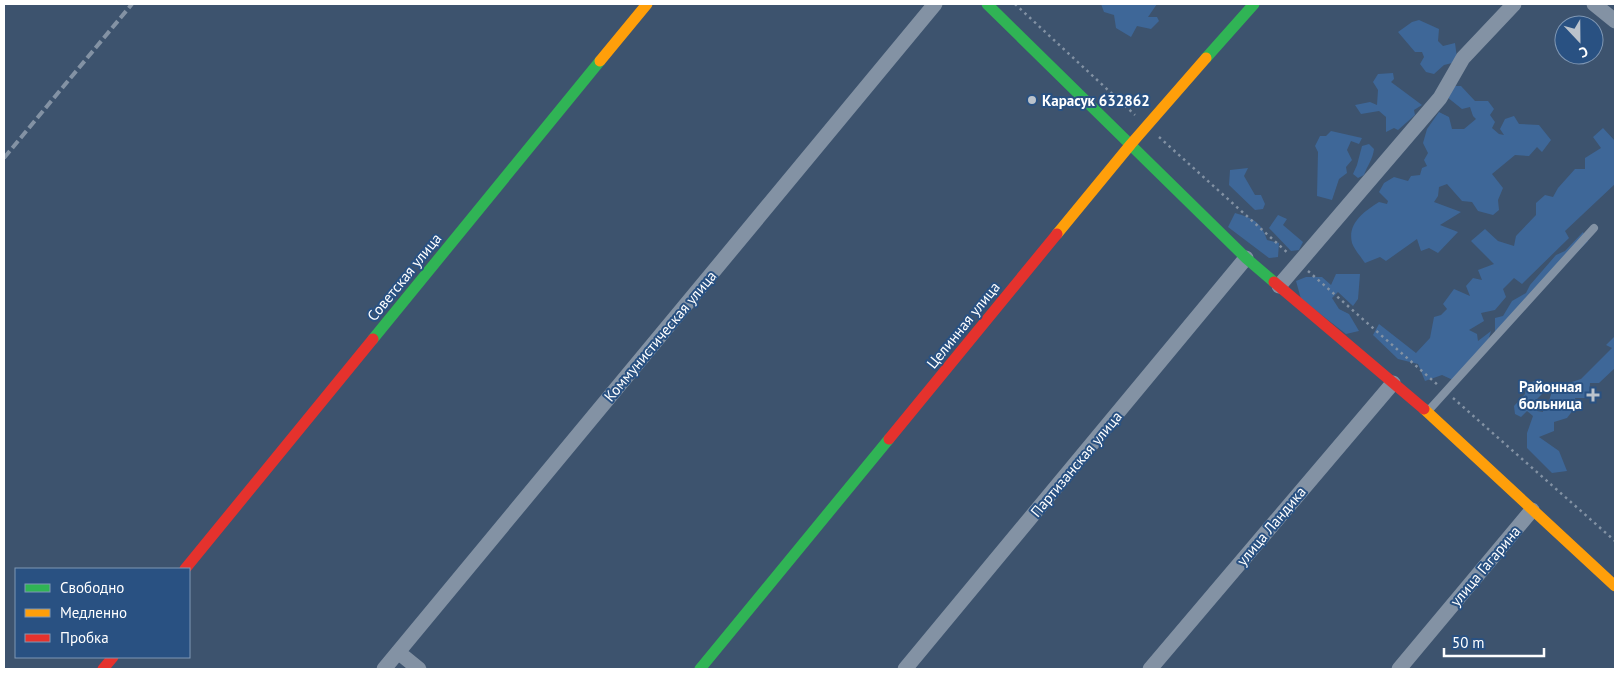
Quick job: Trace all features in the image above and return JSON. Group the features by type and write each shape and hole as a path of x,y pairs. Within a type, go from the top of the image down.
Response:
{"street":[{"name":"Советская улица","path":"186,568 647,4"},
{"name":"Коммунистическая улица","path":"384,669 936,4"},
{"path":"987,4 1132,144 1246,258 1427,411 1615,586"},
{"name":"Целинная улица","path":"700,669 1132,144 1254,4"},
{"path":"1279,286 1440,98 1463,58 1514,4"},
{"path":"1594,4 1615,21"},
{"name":"Партизанская улица","path":"905,669 1246,258"},
{"name":"улица Ландика","path":"1150,669 1393,383"},
{"name":"улица Гагарина","path":"1399,669 1532,510"},
{"path":"398,652 419,669"},
{"path":"103,669 112,658"}],"lane":[{"path":"1427,411 1594,228"}],"path":[{"path":"1015,4 1298,263 1615,541"}],"shaded area":[{"path":"1101,4 1157,4 1148,17 1157,17 1159,21 1151,29 1137,26 1131,37 1116,28 1114,15 1104,12"},
{"path":"1419,20 1439,29 1438,41 1443,46 1455,43 1457,58 1452,63 1444,65 1434,74 1426,72 1420,64 1424,57 1422,52 1415,52 1398,32 1412,22"},
{"path":"1393,73 1394,79 1391,82 1422,105 1414,110 1415,115 1398,130 1394,128 1386,132 1386,117 1379,111 1361,114 1355,105 1370,102 1377,105 1378,90 1373,82 1378,74"},
{"path":"1452,86 1461,86 1475,101 1488,101 1494,109 1490,115 1495,122 1492,128 1499,134 1504,135 1500,129 1505,119 1514,116 1519,124 1539,125 1551,140 1542,152 1537,147 1529,156 1515,155 1492,174 1503,188 1498,200 1499,210 1493,215 1478,211 1472,202 1462,201 1447,184 1439,187 1438,196 1434,202 1461,212 1440,225 1458,232 1438,253 1429,248 1421,251 1417,239 1386,261 1380,257 1365,263 1352,243 1352,229 1358,218 1368,209 1379,202 1387,204 1388,201 1379,192 1384,183 1394,177 1408,181 1411,176 1420,175 1422,168 1427,166 1424,160 1428,153 1423,143 1427,129 1439,112 1449,117 1452,129 1464,129 1476,119 1470,107 1462,109 1447,97"},
{"path":"1603,128 1615,141 1615,184 1565,231 1569,238 1522,284 1514,278 1503,289 1506,297 1495,310 1481,313 1484,321 1469,330 1477,334 1478,341 1491,331 1486,348 1453,380 1442,375 1425,381 1418,364 1398,359 1373,335 1379,324 1416,353 1430,338 1434,317 1441,315 1447,309 1443,304 1454,289 1470,296 1466,286 1473,278 1482,280 1478,270 1494,264 1471,241 1485,229 1498,241 1514,246 1516,236 1536,215 1536,203 1545,195 1553,197 1558,188 1575,169 1585,169 1585,158 1601,148 1593,137"},
{"path":"1331,131 1362,138 1359,144 1351,141 1347,150 1352,160 1346,167 1347,173 1339,179 1332,200 1317,196 1318,152 1315,146 1320,136 1326,136"},
{"path":"1369,144 1374,149 1372,156 1364,175 1358,178 1353,174 1362,146"},
{"path":"1248,168 1244,176 1255,195 1261,195 1265,204 1263,209 1255,210 1229,185 1230,170"},
{"path":"1235,213 1255,221 1262,228 1267,240 1279,243 1278,257 1269,258 1228,227"},
{"path":"1278,215 1287,219 1283,225 1303,242 1299,250 1291,251 1269,228"},
{"path":"1583,232 1588,241 1495,336 1495,318 1503,316 1512,301 1526,293 1530,285 1556,255 1565,251"},
{"path":"1336,274 1360,274 1358,299 1353,306 1338,292 1332,298 1339,309 1349,314 1359,331 1346,334 1301,299 1296,281 1306,277 1322,277 1331,285"},
{"path":"1615,336 1615,368 1599,383 1590,383 1589,398 1575,398 1577,405 1567,418 1554,422 1554,431 1539,437 1559,451 1567,471 1552,473 1527,448 1527,433 1533,416 1527,411 1521,417 1515,414 1514,406 1525,394 1526,384 1535,381 1542,394 1537,399 1537,411 1543,412 1543,407 1549,401 1553,388 1581,379 1612,348 1606,345"}],"railway":[{"path":"4,158 132,4"}],"traffic: fast":[{"path":"987,4 1246,258 1274,282"},
{"path":"1206,58 1254,4"},
{"path":"373,339 600,61"},
{"path":"700,669 889,439"}],"traffic: slow":[{"path":"600,61 647,4"},
{"path":"1057,234 1131,144 1206,58"},
{"path":"1424,409 1615,586"}],"traffic: jam":[{"path":"889,439 1057,234"},
{"path":"1274,282 1424,409"},
{"path":"186,568 373,339"},
{"path":"103,669 112,658"}],"place":[{"name":"Карасук 632862","path":"1032,100"},
{"name":"Районная больница","path":"1593,395"}]}
